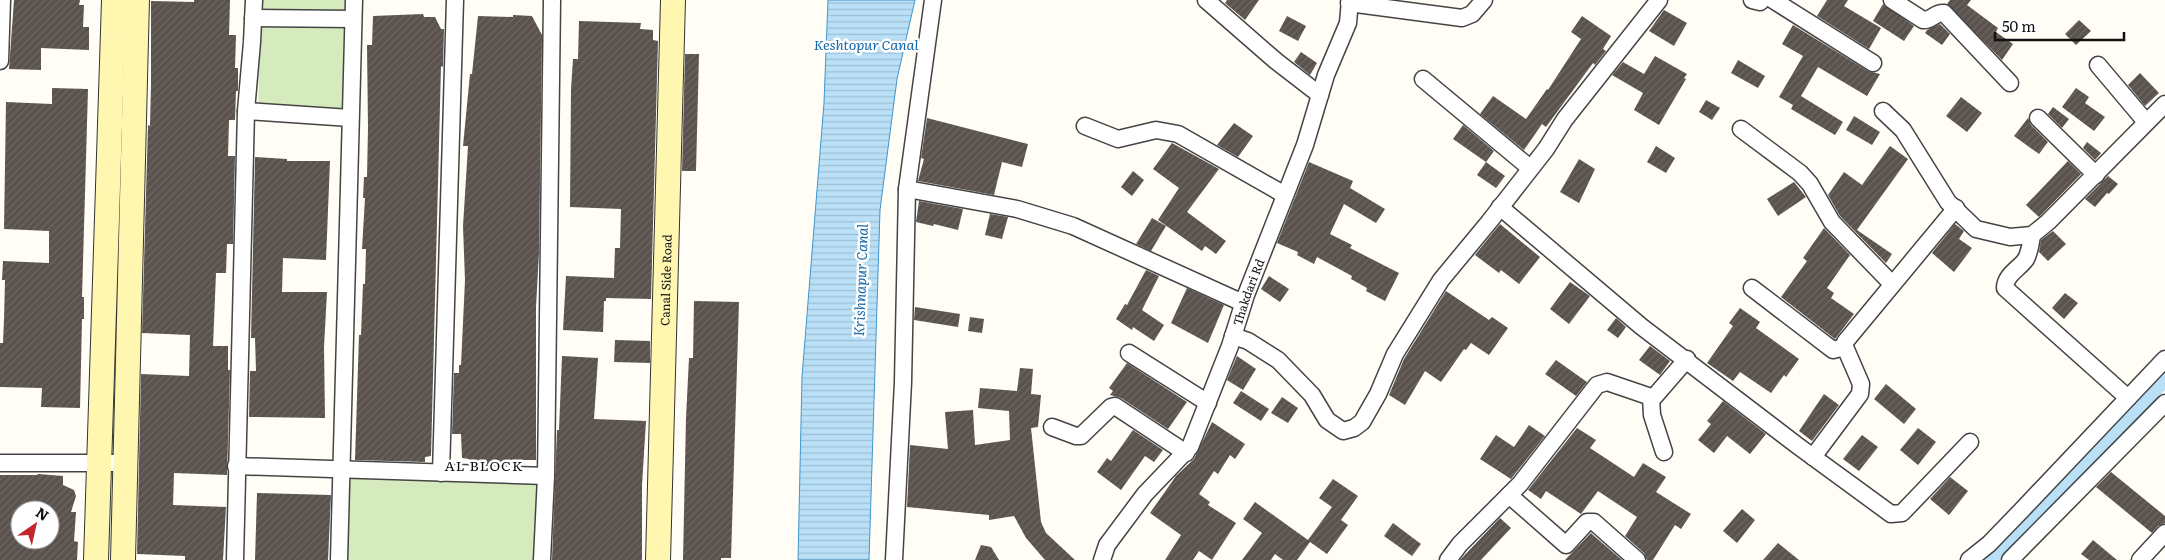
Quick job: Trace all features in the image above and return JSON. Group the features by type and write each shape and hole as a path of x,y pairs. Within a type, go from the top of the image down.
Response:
{"main road":[{"path":"96,560 114,0"},
{"path":"123,560 137,0"},
{"name":"Canal Side Road","path":"658,560 673,0"}],"street":[{"path":"0,61 2,0"},
{"path":"235,560 246,112 254,0"},
{"path":"339,560 354,0"},
{"path":"441,473 455,0"},
{"path":"542,560 546,476 552,0"},
{"path":"894,560 903,382 907,189 933,0"},
{"path":"1206,0 1276,61 1320,95"},
{"path":"1349,2 1462,18 1472,14 1484,0"},
{"path":"1233,336 1248,341 1278,360 1312,396 1327,420 1343,431 1354,428 1362,422 1378,394 1395,354 1441,280 1500,207 1565,119 1660,0"},
{"path":"1752,0 1760,2 1762,0"},
{"path":"1773,0 1873,63"},
{"path":"1892,0 1923,20 1928,20 1938,13 1944,13 2010,83"},
{"name":"Thakdari Rd","path":"1102,560 1107,545 1146,494 1186,453 1208,403 1243,303 1305,145 1326,75 1348,23 1349,2"},
{"path":"253,18 353,20"},
{"path":"2098,65 2146,122"},
{"path":"1423,79 1530,168"},
{"path":"1883,111 1903,130 1948,202 1976,229 2010,236 2032,235 2048,222 2165,104"},
{"path":"246,112 350,118"},
{"path":"2038,118 2096,175"},
{"path":"1085,126 1118,138 1156,130 1178,134 1285,195"},
{"path":"1741,129 1800,173 1810,184 1832,222 1892,284"},
{"path":"907,189 1017,209 1073,226 1243,303"},
{"path":"1500,207 1642,327 1891,514 1902,513 1970,442"},
{"path":"1813,457 1860,394 1861,384 1845,348 1845,342 1956,208"},
{"path":"2032,235 2029,252 2024,261 2006,281 2005,288 2128,398"},
{"path":"1752,288 1833,350 1845,348"},
{"path":"1129,353 1208,403"},
{"path":"1448,560 1460,544 1520,484 1597,385 1607,382 1651,397 1656,396 1687,359"},
{"path":"1969,560 1989,544 2165,360"},
{"path":"1651,397 1652,415 1664,452"},
{"path":"2010,560 2165,403"},
{"path":"1052,427 1081,436 1111,407 1115,406 1186,453"},
{"path":"0,463 126,463"},
{"path":"236,466 341,471 546,476"},
{"path":"1509,495 1566,546 1590,521 1598,524 1637,560"},
{"path":"2140,560 2165,533"}],"green space":[{"path":"261,0 347,0 344,113 258,108"},
{"path":"347,476 538,482 535,560 344,560"}],"water":[{"name":"Keshtopur Canal","path":"828,0 915,0 897,79 880,210 869,560 798,560 802,377 824,103"}],"building":[{"path":"14,0 80,0 79,5 84,5 83,27 89,27 89,50 41,48 41,70 9,69"},
{"path":"194,0 230,0 229,35 236,35 235,68 238,68 238,91 236,91 235,120 229,120 228,156 235,156 233,244 227,244 226,273 216,273 213,346 228,346 228,370 230,370 227,475 174,473 173,505 226,507 223,560 185,560 185,556 137,554 141,374 189,376 190,335 142,333 148,125 150,126 151,1 194,2"},
{"path":"1227,0 1259,0 1245,20 1225,3"},
{"path":"1827,0 1848,0 1844,6 1881,28 1869,49 1817,16"},
{"path":"1950,0 1971,0 1967,5 1998,28 1996,32 2013,44 2002,60 1947,4"},
{"path":"1883,4 1914,26 1904,41 1873,21"},
{"path":"1664,10 1687,23 1674,46 1649,31"},
{"path":"423,14 424,17 435,17 441,29 444,29 443,67 441,66 431,456 425,457 425,462 355,460 359,335 361,335 363,284 365,284 366,249 362,249 365,198 363,198 364,177 367,177 367,45 372,45 373,16"},
{"path":"513,15 532,16 542,35 539,253 536,307 536,460 520,460 518,465 469,464 469,459 462,458 461,434 452,434 454,373 459,373 459,365 461,365 465,280 463,226 468,146 463,146 470,74 472,74 478,16 513,17"},
{"path":"1287,16 1306,26 1298,41 1279,31"},
{"path":"1582,16 1611,36 1603,49 1606,51 1595,65 1593,63 1546,127 1542,124 1524,150 1480,114 1493,96 1526,119 1548,90 1581,39 1571,32"},
{"path":"2079,20 2091,31 2076,45 2065,34"},
{"path":"579,21 641,23 640,29 653,30 653,40 658,41 651,299 606,298 606,301 604,301 603,332 563,330 566,276 614,278 615,248 620,248 621,209 570,207 571,89 573,59 578,59"},
{"path":"1940,24 1950,34 1942,45 1925,33 1927,30"},
{"path":"1793,25 1868,71 1880,74 1867,96 1818,67 1801,96 1843,122 1835,135 1791,109 1793,105 1779,97 1803,56 1782,44"},
{"path":"1301,52 1317,63 1310,75 1294,62"},
{"path":"685,54 699,54 696,171 682,171"},
{"path":"1655,56 1687,74 1684,78 1686,79 1659,125 1634,110 1643,93 1612,75 1623,62 1644,74"},
{"path":"1738,60 1765,76 1758,88 1731,73"},
{"path":"2140,73 2159,93 2145,106 2128,85"},
{"path":"52,88 88,89 82,297 84,297 84,319 82,319 80,408 41,407 42,388 0,387 0,343 3,343 5,280 2,280 3,261 49,263 49,231 4,229 6,102 52,104"},
{"path":"2076,88 2089,97 2085,103 2105,117 2094,131 2062,107"},
{"path":"1961,97 1982,113 1967,132 1946,116"},
{"path":"1706,100 1720,108 1712,120 1699,112"},
{"path":"2053,107 2069,119 2062,128 2048,114"},
{"path":"1854,116 1880,132 1872,145 1846,130"},
{"path":"927,118 1028,144 1022,167 1002,162 994,195 918,181 924,159 921,158"},
{"path":"2028,118 2031,125 2048,142 2039,154 2014,136"},
{"path":"1234,123 1253,136 1238,157 1217,145"},
{"path":"1463,125 1494,151 1486,162 1453,139"},
{"path":"2087,142 2101,153 2095,160 2083,148"},
{"path":"1172,143 1219,169 1187,212 1226,241 1216,254 1205,246 1202,251 1158,220 1179,188 1153,169"},
{"path":"1656,146 1675,158 1666,173 1647,162"},
{"path":"1890,146 1908,159 1857,230 1892,254 1886,263 1840,216 1828,195 1844,172 1862,185"},
{"path":"255,157 287,159 287,161 330,161 326,260 283,258 282,292 327,292 324,347 325,418 249,417 250,371 256,371 255,338 251,338"},
{"path":"1579,159 1595,169 1579,203 1560,192"},
{"path":"2068,161 2081,174 2039,217 2026,205"},
{"path":"1309,162 1353,181 1350,188 1385,209 1376,223 1344,204 1330,234 1352,245 1350,248 1399,273 1385,301 1366,291 1367,288 1351,279 1352,276 1317,257 1314,264 1297,255 1298,252 1277,243"},
{"path":"1486,162 1505,176 1496,188 1477,175"},
{"path":"1133,171 1144,180 1132,196 1121,187"},
{"path":"2108,176 2118,184 2095,207 2085,199"},
{"path":"1794,182 1806,197 1778,216 1767,199"},
{"path":"919,201 963,209 958,230 916,222"},
{"path":"990,214 1008,217 1002,239 985,235"},
{"path":"1152,218 1166,226 1151,251 1136,244"},
{"path":"1500,224 1540,257 1519,284 1501,270 1499,273 1475,255"},
{"path":"1955,224 1964,231 1959,239 1972,248 1954,272 1932,253"},
{"path":"1824,228 1850,255 1827,288 1834,293 1831,298 1854,314 1835,339 1781,297 1807,261 1803,258"},
{"path":"2053,231 2066,244 2048,261 2039,252 2041,240"},
{"path":"1146,270 1159,276 1142,310 1164,325 1154,341 1133,327 1132,330 1116,319 1125,304 1127,305"},
{"path":"1269,276 1289,289 1280,302 1261,289"},
{"path":"1570,282 1590,296 1569,324 1550,309"},
{"path":"1187,288 1224,305 1208,343 1171,323"},
{"path":"1446,291 1489,320 1492,317 1508,328 1489,355 1471,343 1466,350 1464,349 1441,382 1425,371 1405,405 1389,395 1404,359"},
{"path":"2065,293 2078,303 2064,319 2052,308"},
{"path":"694,301 739,302 731,558 721,558 721,560 683,560 686,418 689,358 693,358"},
{"path":"915,307 960,314 958,327 914,320"},
{"path":"1740,308 1760,322 1756,328 1799,359 1771,393 1740,372 1733,381 1707,363 1733,326 1729,323"},
{"path":"970,317 984,319 982,333 968,331"},
{"path":"1616,318 1626,327 1618,338 1607,330"},
{"path":"615,340 650,341 650,363 614,362"},
{"path":"1650,346 1670,361 1660,375 1639,360"},
{"path":"562,356 598,358 594,419 646,421 642,485 642,560 552,560"},
{"path":"1237,356 1256,369 1243,390 1227,380"},
{"path":"1556,360 1587,382 1576,396 1545,374"},
{"path":"1127,363 1187,402 1168,429 1121,398 1110,395 1113,391 1109,388"},
{"path":"1020,368 1033,369 1031,394 1041,395 1038,427 1031,428 1041,522 1046,533 1075,560 1045,560 1026,538 1014,516 989,520 989,515 907,507 910,445 948,449 945,412 973,410 975,445 1010,440 1009,411 978,408 980,388 1017,391"},
{"path":"1886,384 1916,409 1904,424 1874,399"},
{"path":"1241,391 1269,409 1261,421 1233,403"},
{"path":"1824,394 1839,405 1812,441 1799,431"},
{"path":"1282,397 1298,408 1288,423 1271,413"},
{"path":"1723,401 1766,434 1750,454 1727,436 1714,453 1698,440 1711,424 1707,421"},
{"path":"1212,422 1245,444 1235,459 1230,455 1218,474 1214,471 1199,494 1210,502 1208,505 1236,523 1212,560 1199,551 1193,560 1165,560 1181,535 1150,513 1176,476 1194,459"},
{"path":"1529,425 1545,436 1511,479 1480,459 1496,435 1514,447"},
{"path":"1577,428 1596,440 1590,448 1634,477 1643,463 1666,477 1656,492 1691,514 1681,529 1675,525 1653,560 1647,560 1644,553 1625,536 1637,517 1598,491 1581,514 1546,491 1541,499 1528,490"},
{"path":"1918,428 1936,442 1918,465 1900,450"},
{"path":"1133,430 1163,450 1154,462 1145,456 1121,490 1097,472 1107,458 1111,461"},
{"path":"1862,435 1878,447 1859,471 1843,459"},
{"path":"2111,472 2165,516 2165,523 2158,526 2152,533 2096,487"},
{"path":"38,474 63,476 63,485 74,490 76,496 71,512 76,512 74,541 78,542 77,560 0,560 0,475"},
{"path":"1950,477 1968,491 1949,515 1930,499"},
{"path":"1333,479 1358,496 1341,520 1348,525 1327,554 1310,542 1297,560 1283,560 1275,554 1271,560 1242,560 1262,533 1243,519 1255,502 1308,540 1332,507 1319,498"},
{"path":"257,493 331,495 328,560 255,560"},
{"path":"1742,509 1755,520 1737,543 1723,531"},
{"path":"1500,518 1511,528 1481,560 1460,560"},
{"path":"1393,523 1421,544 1412,556 1384,536"},
{"path":"1591,533 1593,535 1622,560 1565,560"},
{"path":"2093,540 2117,560 2089,560 2081,554"},
{"path":"1778,543 1799,560 1763,560"},
{"path":"981,545 991,547 999,560 975,560"}],"waterway":[{"path":"1989,560 2165,377"}],"district":[{"name":"AL BLOCK","path":"484,465"}],"water label":[{"name":"Krishnapur Canal","path":"860,280"}]}
